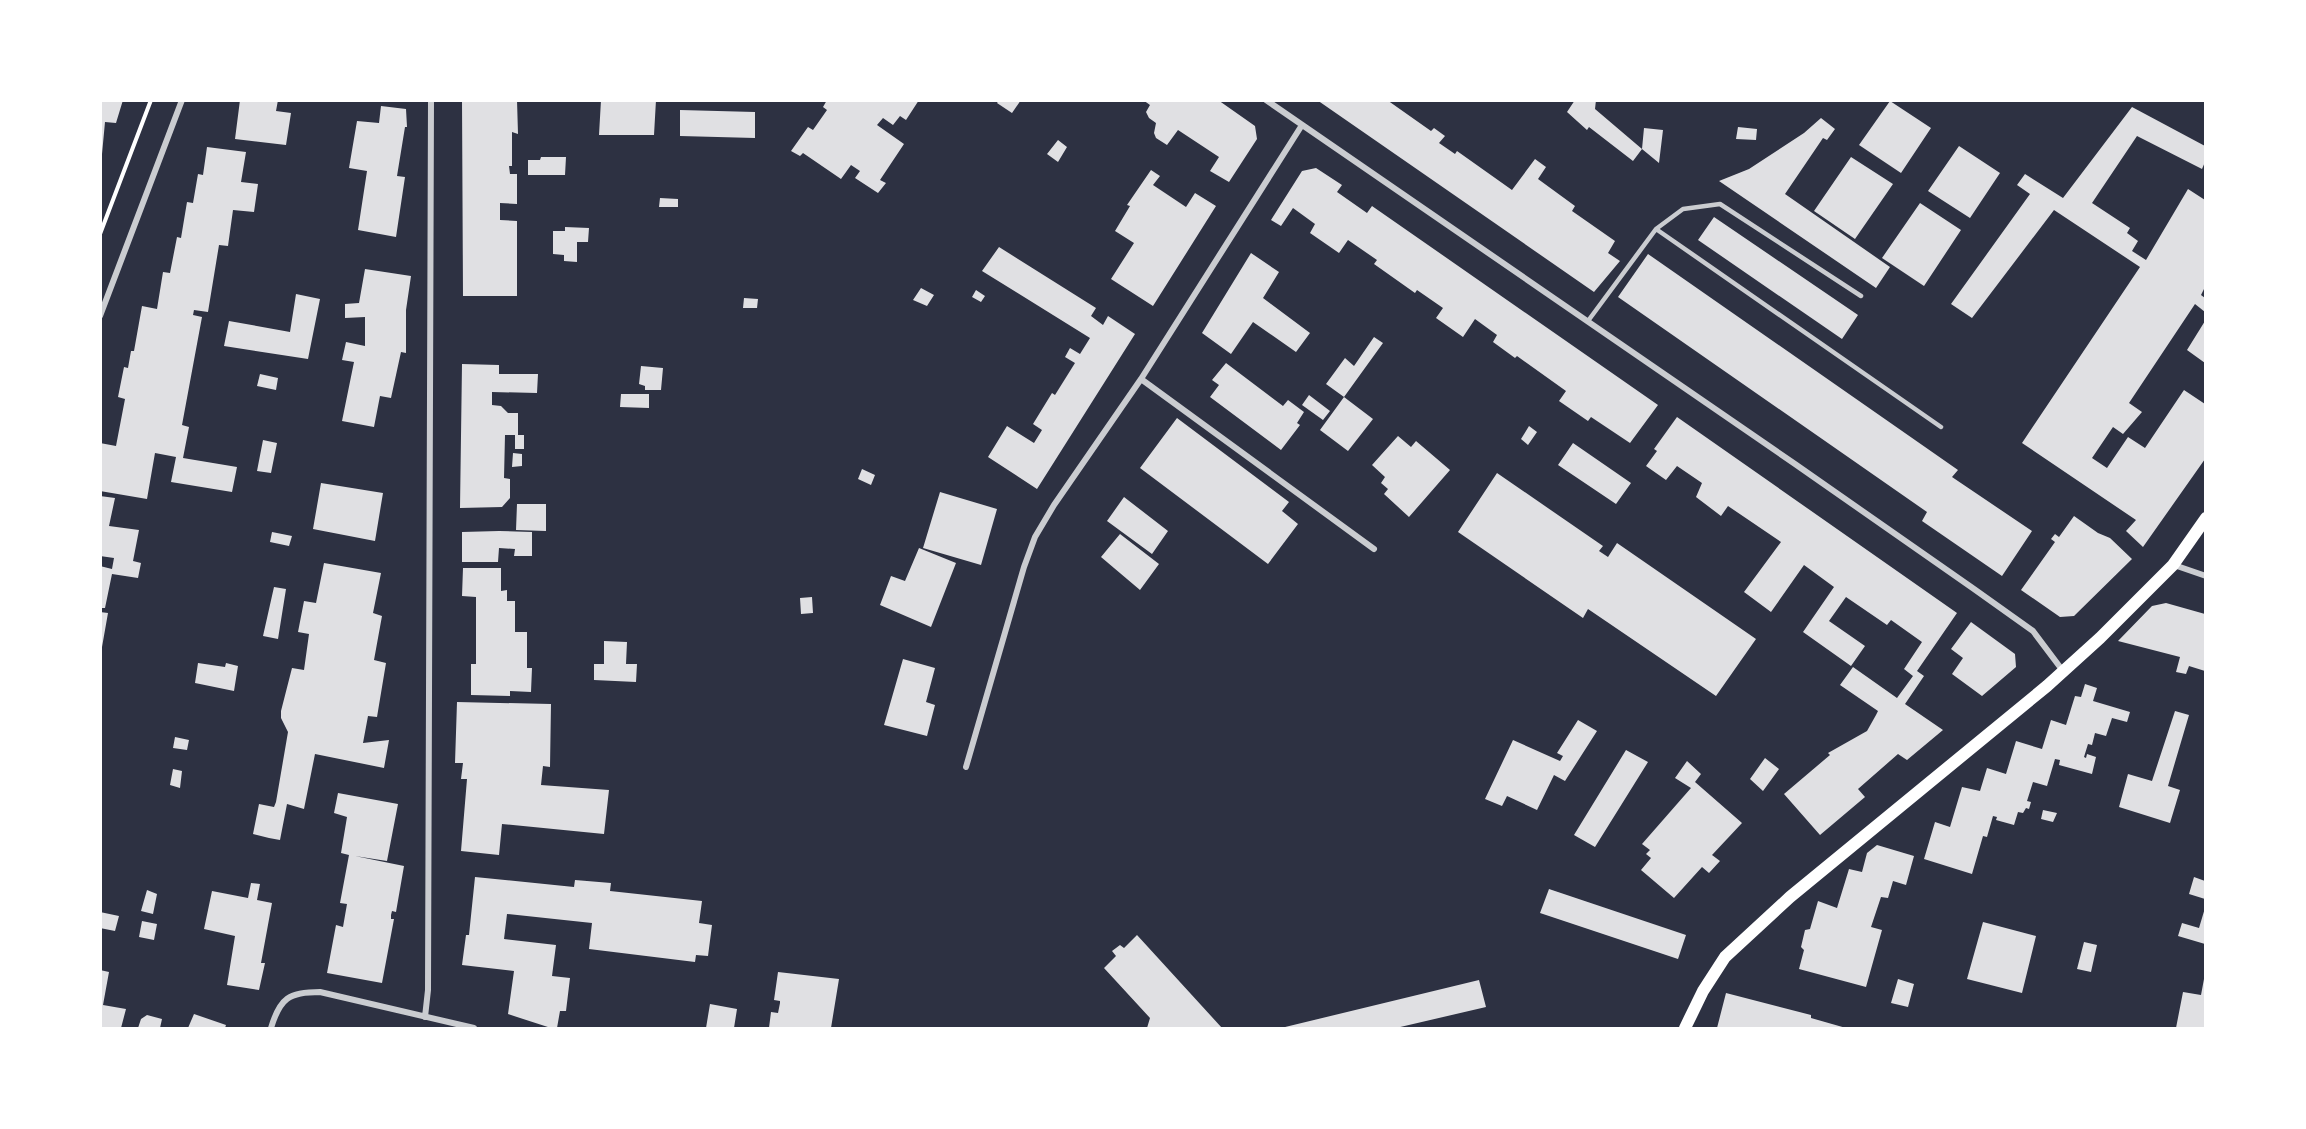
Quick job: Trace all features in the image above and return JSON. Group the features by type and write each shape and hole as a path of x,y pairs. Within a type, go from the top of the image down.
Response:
{"main road":[{"path":"1685,1029 1703,991 1725,957 1790,897 2064,671 2173,565 2205,518"}],"street":[{"path":"100,316 182,100"},
{"path":"425,1017 428,990 431,100"},
{"path":"1266,100 1796,464 2033,631 2064,671"},
{"path":"966,767 1024,567 1035,537 1054,505 1141,379 1302,125"},
{"path":"1141,379 1374,549"},
{"path":"2173,565 2205,576"},
{"path":"271,1029 286,998 300,992 320,992 474,1029"}],"lane":[{"path":"1588,321 1656,229 1683,209 1720,204 1861,296"},
{"path":"1656,229 1941,427"}],"path":[{"path":"100,234 151,100"}],"building":[{"path":"100,100 123,100 116,123 105,122 102,154"},
{"path":"240,100 278,100 276,111 291,113 286,145 235,139"},
{"path":"462,100 517,100 518,134 512,132 512,166 509,166 510,174 517,174 517,204 500,203 500,220 517,221 517,296 463,296"},
{"path":"601,100 656,100 654,135 599,135"},
{"path":"827,100 919,100 906,120 900,116 893,125 883,118 877,125 904,144 880,180 886,183 878,193 855,178 860,171 851,165 841,179 803,153 800,156 791,151 808,127 813,130 827,110 823,107"},
{"path":"999,100 1021,100 1012,113 997,103"},
{"path":"1143,100 1218,100 1255,126 1257,139 1229,182 1210,171 1219,157 1178,130 1167,145 1156,138 1154,133 1156,123 1149,118 1146,112 1150,105"},
{"path":"1317,100 1387,100 1431,131 1434,128 1445,136 1439,143 1455,154 1457,151 1512,190 1535,159 1546,167 1538,179 1575,206 1572,211 1615,241 1608,253 1620,261 1594,292"},
{"path":"1575,100 1596,100 1595,109 1642,149 1633,161 1589,127 1587,130 1567,112"},
{"path":"1890,101 1931,128 1901,173 1859,145"},
{"path":"381,106 406,109 407,127 405,127 397,176 405,177 396,237 358,230 367,171 349,168 357,121 379,123"},
{"path":"2132,107 2205,146 2205,162 2202,169 2137,136 2092,203 2130,228 2127,233 2138,241 2132,251 2146,260 2188,189 2205,200 2205,287 2201,295 2205,298 2205,312 2195,304 2129,403 2142,412 2123,434 2113,427 2092,458 2107,468 2128,437 2145,448 2184,390 2205,404 2205,459 2143,547 2126,531 2136,520 2022,443 2140,267 2054,210 1972,318 1951,304 2030,194 2017,185 2025,174 2063,198"},
{"path":"680,110 755,112 755,138 680,136"},
{"path":"1821,118 1835,129 1827,140 1823,138 1785,194 1890,267 1876,288 1719,181 1749,169 1804,133"},
{"path":"1738,127 1757,129 1756,140 1736,139"},
{"path":"1644,128 1663,130 1659,163 1642,149"},
{"path":"1058,140 1067,147 1058,162 1047,154"},
{"path":"1959,146 2000,173 1970,218 1928,191"},
{"path":"207,147 246,152 241,182 258,184 254,212 233,210 228,246 219,245 208,312 194,310 193,315 202,317 182,425 189,427 183,458 237,467 232,492 171,482 176,457 155,453 147,499 100,491 100,443 116,446 125,399 118,397 124,367 128,368 131,351 134,351 142,306 157,309 163,272 170,273 177,237 181,238 187,202 193,203 198,174 203,175"},
{"path":"541,157 566,157 565,175 528,175 528,160 540,160"},
{"path":"1851,157 1893,184 1855,239 1814,211"},
{"path":"1316,168 1342,185 1337,192 1367,213 1372,206 1658,405 1630,443 1591,417 1588,421 1559,401 1566,391 1493,342 1497,335 1475,319 1463,337 1436,318 1443,308 1417,290 1415,293 1374,264 1377,260 1348,240 1339,253 1310,233 1315,224 1293,208 1281,226 1271,220 1302,171"},
{"path":"1151,170 1160,176 1153,185 1186,207 1195,193 1216,206 1153,306 1111,279 1134,243 1115,231 1130,206 1127,205"},
{"path":"660,198 678,199 678,207 659,207"},
{"path":"1920,203 1961,230 1924,286 1882,258"},
{"path":"1714,217 1858,315 1842,339 1698,240"},
{"path":"565,227 589,228 588,242 577,242 577,262 564,261 564,255 553,254 553,231 565,231"},
{"path":"999,247 1096,308 1091,316 1103,325 1108,316 1135,334 1037,489 988,457 1007,426 1034,443 1042,430 1033,424 1052,393 1055,395 1075,363 1065,357 1070,348 1080,354 1090,338 982,271"},
{"path":"1251,253 1279,272 1263,298 1310,333 1296,352 1253,322 1231,354 1202,333"},
{"path":"1648,254 1958,470 1952,477 2032,531 2002,576 1922,521 1927,512 1618,297"},
{"path":"365,269 411,276 406,310 406,353 401,352 391,398 380,396 374,427 342,421 354,362 342,360 346,342 365,346 365,317 345,318 345,304 359,303"},
{"path":"921,288 934,295 927,306 913,300"},
{"path":"976,290 985,296 981,302 972,297"},
{"path":"296,294 320,299 308,359 224,346 229,321 290,332"},
{"path":"744,298 758,299 757,308 743,308"},
{"path":"2205,321 2205,363 2187,350"},
{"path":"1374,337 1383,343 1344,397 1326,384 1345,358 1354,366"},
{"path":"1226,363 1283,406 1288,400 1304,412 1297,423 1300,425 1281,450 1210,397 1219,385 1212,380"},
{"path":"462,364 499,365 499,374 538,374 537,393 492,392 492,405 501,406 508,413 518,413 518,435 524,435 524,449 515,449 515,435 505,435 504,478 510,479 510,498 502,507 460,508"},
{"path":"641,366 663,368 661,390 645,390 645,386 639,384"},
{"path":"260,374 278,378 276,390 257,386"},
{"path":"621,394 649,394 649,408 620,407"},
{"path":"1309,395 1330,411 1323,420 1302,405"},
{"path":"1344,397 1373,419 1348,451 1320,430"},
{"path":"1677,417 1957,613 1917,671 1924,676 1905,704 1943,730 1907,760 1898,754 1858,789 1865,797 1820,835 1784,794 1830,755 1828,753 1867,731 1878,711 1840,685 1853,667 1897,698 1913,676 1904,669 1922,642 1891,620 1887,625 1846,597 1829,621 1865,646 1851,666 1803,632 1834,587 1804,565 1771,612 1744,592 1781,542 1728,506 1721,516 1696,497 1702,483 1677,466 1666,480 1646,466 1657,451 1654,449"},
{"path":"1177,418 1289,502 1282,511 1298,524 1268,564 1140,468"},
{"path":"1529,426 1537,432 1528,445 1521,439"},
{"path":"1398,436 1411,447 1416,441 1450,470 1409,517 1384,494 1388,489 1381,483 1385,477 1372,465"},
{"path":"263,440 277,443 271,473 257,471"},
{"path":"1573,443 1631,483 1616,504 1558,465"},
{"path":"513,453 522,454 522,466 512,467"},
{"path":"862,469 875,475 871,485 858,479"},
{"path":"1497,473 1603,546 1599,551 1608,557 1617,543 1756,639 1716,696 1588,609 1583,618 1458,532"},
{"path":"321,483 383,493 375,541 313,529"},
{"path":"940,492 997,509 981,565 923,548"},
{"path":"100,496 115,498 109,526 139,530 133,561 141,563 138,578 112,574 105,608 100,608 100,566 112,569 114,558 100,556"},
{"path":"1124,497 1168,531 1152,554 1107,521"},
{"path":"517,504 546,504 546,531 516,530"},
{"path":"2074,516 2098,533 2110,538 2132,559 2074,616 2060,617 2021,590 2055,542 2051,539 2055,534 2059,537"},
{"path":"272,532 292,536 289,546 270,542"},
{"path":"462,532 532,532 532,556 514,556 515,549 499,548 498,562 462,562"},
{"path":"1120,534 1159,564 1140,590 1101,557"},
{"path":"919,548 956,563 931,627 880,605 891,576 905,581"},
{"path":"324,563 381,573 373,613 382,616 374,660 386,663 377,717 368,716 363,743 389,740 384,768 315,754 304,809 287,804 280,840 253,834 259,804 274,807 276,802 288,732 281,718 281,711 292,668 304,670 309,634 298,632 304,601 316,603"},
{"path":"463,568 501,568 501,591 507,590 507,601 515,601 515,632 527,632 527,668 532,668 531,692 510,691 510,696 471,695 471,664 476,664 476,597 462,596"},
{"path":"274,587 286,589 278,639 263,636"},
{"path":"812,597 813,613 801,614 800,598"},
{"path":"2166,603 2205,614 2205,671 2189,666 2186,674 2176,672 2180,657 2118,641 2152,606"},
{"path":"100,612 108,613 102,647 100,647"},
{"path":"1971,622 2015,654 2016,667 1982,696 1952,674 1963,658 1951,649"},
{"path":"604,641 627,642 626,664 637,664 636,682 594,680 594,664 604,664"},
{"path":"903,659 935,668 926,702 935,705 927,736 884,725"},
{"path":"198,663 225,667 226,663 238,666 234,691 195,683"},
{"path":"2085,684 2097,688 2093,701 2130,712 2127,722 2112,718 2106,736 2095,733 2092,745 2088,744 2084,757 2086,758 2087,754 2096,757 2092,774 2059,765 2060,760 2055,759 2047,786 2033,782 2027,801 2031,802 2029,809 2026,808 2023,813 2018,812 2014,825 1996,820 1997,817 1993,816 1987,837 1983,836 1972,874 1924,859 1935,822 1950,827 1962,787 1980,791 1987,768 2006,774 2016,741 2042,749 2051,720 2066,725 2075,696 2081,697"},
{"path":"457,702 551,704 550,767 543,766 541,785 609,790 604,834 502,824 499,855 461,851 467,779 461,779 463,763 455,763"},
{"path":"2175,711 2189,715 2168,786 2180,790 2170,823 2119,807 2128,774 2152,781"},
{"path":"1578,720 1597,731 1565,781 1554,775 1537,810 1507,796 1502,806 1485,799 1513,740 1560,761 1563,756 1557,753"},
{"path":"175,737 189,740 187,750 173,748"},
{"path":"1626,750 1648,762 1595,847 1574,835"},
{"path":"1765,758 1779,769 1763,791 1750,779"},
{"path":"1687,761 1701,774 1695,782 1742,823 1712,855 1720,861 1709,873 1702,867 1674,898 1641,870 1651,858 1646,854 1650,850 1642,844 1691,788 1675,778"},
{"path":"173,769 182,771 180,788 170,785"},
{"path":"338,793 398,804 387,861 355,856 404,866 396,912 392,911 391,915 391,919 394,919 382,983 327,973 336,925 343,927 347,904 340,903 349,855 341,853 347,817 334,813"},
{"path":"2043,810 2057,813 2053,822 2041,819"},
{"path":"1877,845 1914,856 1906,885 1893,881 1888,898 1881,897 1871,927 1882,930 1866,987 1799,969 1804,950 1801,947 1805,930 1810,929 1818,901 1837,908 1849,869 1862,872 1867,853"},
{"path":"475,877 574,887 575,880 611,883 610,891 702,901 699,923 712,925 708,956 696,955 695,962 589,949 592,923 507,914 504,939 556,945 552,976 570,978 566,1011 560,1011 557,1028 508,1014 514,971 462,965 466,935 469,935"},
{"path":"2194,877 2205,881 2205,899 2189,894"},
{"path":"251,883 260,884 257,900 272,903 261,963 265,963 259,990 227,985 235,936 204,929 212,891 248,898"},
{"path":"1549,889 1686,935 1678,959 1540,913"},
{"path":"147,890 157,894 153,914 141,911"},
{"path":"2205,908 2205,944 2178,936 2182,923 2199,928"},
{"path":"100,912 119,916 115,931 100,928"},
{"path":"142,921 157,924 154,940 139,937"},
{"path":"1983,922 2036,936 2022,993 1967,979"},
{"path":"1137,935 1222,1028 1147,1028 1150,1018 1104,968 1116,956 1112,951 1120,945 1124,948"},
{"path":"2084,942 2097,945 2091,972 2077,969"},
{"path":"100,970 109,972 103,1005 126,1009 121,1028 100,1028"},
{"path":"778,972 839,979 831,1028 769,1028 771,1012 778,1013 780,1003 774,1000"},
{"path":"1898,979 1914,984 1908,1007 1891,1003"},
{"path":"2204,979 2205,1028 2176,1028 2183,992 2201,995"},
{"path":"1479,980 1486,1007 1396,1028 1281,1028"},
{"path":"1726,993 1811,1015 1811,1018 1846,1028 1717,1028"},
{"path":"710,1004 737,1009 734,1028 706,1028"},
{"path":"194,1014 226,1025 225,1028 188,1028"},
{"path":"147,1015 162,1019 160,1028 138,1028 141,1019"}]}
